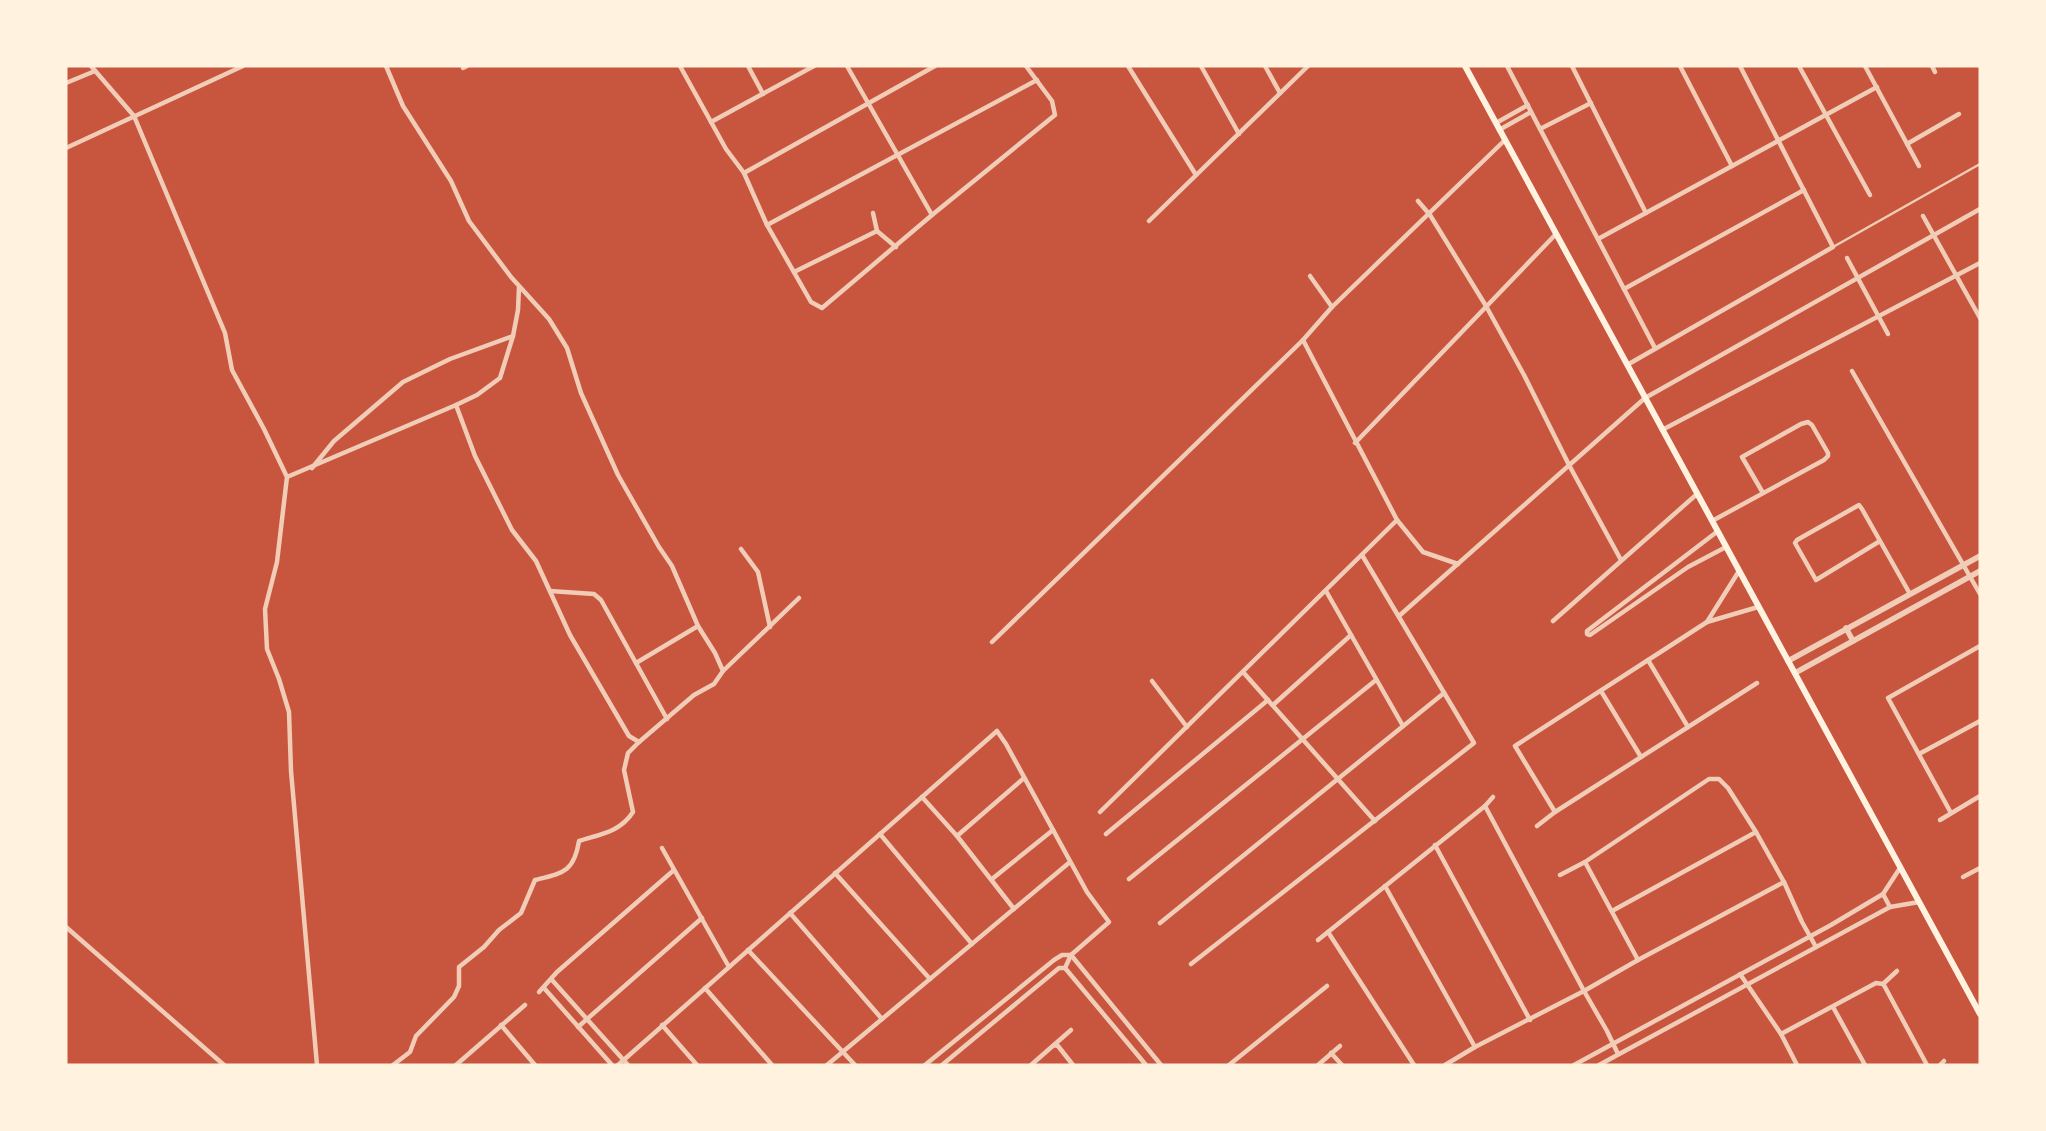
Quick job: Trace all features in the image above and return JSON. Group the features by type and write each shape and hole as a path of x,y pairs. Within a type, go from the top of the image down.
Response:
{"main road":[{"path":"1465,66 1980,1014"}],"street":[{"path":"91,66 134,116 225,333 232,370 264,429 287,478 277,562 265,609 268,649 289,712 291,772 317,1065"},
{"path":"66,148 242,66"},
{"path":"386,66 403,106 450,181 469,220 519,287 549,319 567,348 581,393 618,475 672,566 698,626 715,653 723,671"},
{"path":"680,66 726,149 744,174 768,224 811,302 822,308 1055,115 1052,101 1026,66"},
{"path":"748,66 763,94"},
{"path":"711,122 814,66"},
{"path":"847,66 932,215"},
{"path":"744,174 868,102 935,66"},
{"path":"1128,66 1196,175"},
{"path":"1201,66 1238,134"},
{"path":"1265,66 1280,93"},
{"path":"1149,221 1308,66"},
{"path":"1507,66 1655,348"},
{"path":"1572,66 1646,213"},
{"path":"1680,66 1732,166"},
{"path":"1627,365 1833,246 1740,66"},
{"path":"1799,66 1870,195"},
{"path":"1865,66 1919,166"},
{"path":"1932,66 1935,72"},
{"path":"66,83 95,71"},
{"path":"768,224 1037,80"},
{"path":"1598,239 1877,87"},
{"path":"1540,128 1591,103"},
{"path":"1496,123 1528,105"},
{"path":"1499,130 1531,112"},
{"path":"1907,144 1959,114"},
{"path":"992,642 1303,340 1332,307 1430,215 1505,140"},
{"path":"1624,289 1804,190"},
{"path":"1418,201 1430,215 1486,306 1621,560"},
{"path":"1399,616 1645,398 1978,210 1980,218"},
{"path":"873,213 877,231 896,247"},
{"path":"1923,216 1980,318"},
{"path":"794,272 877,231"},
{"path":"1355,443 1556,234"},
{"path":"1847,258 1888,334"},
{"path":"1662,430 1980,263"},
{"path":"1310,276 1332,307"},
{"path":"287,478 456,405 477,395 500,378 513,336 518,310 519,287"},
{"path":"312,468 334,441 403,382 450,360 513,336"},
{"path":"1303,340 1355,443 1398,520 1423,552 1458,564"},
{"path":"1852,371 1980,594"},
{"path":"456,405 476,456 512,530 536,561 570,635 629,736 639,742"},
{"path":"1712,521 1763,494 1828,456 1812,425 1808,422 1742,457 1763,494"},
{"path":"1553,621 1697,494"},
{"path":"1880,541 1816,580 1795,543 1859,505 1880,541 1910,594"},
{"path":"1100,812 1398,520"},
{"path":"1718,531 1587,631 1588,634 1590,635 1688,567 1726,547"},
{"path":"741,549 758,572 770,627"},
{"path":"1191,964 1474,743 1362,555"},
{"path":"1788,661 1980,556"},
{"path":"1682,558 1688,567"},
{"path":"1707,622 1739,571"},
{"path":"1794,673 1980,571"},
{"path":"550,591 594,594 601,600 667,720"},
{"path":"1326,591 1403,726"},
{"path":"393,1065 410,1052 416,1036 454,996 459,986 458,967 484,947 499,930 520,913 535,880 567,870 576,858 580,841 618,828 627,821 633,812 624,770 628,753 694,696 714,684 723,671 799,598"},
{"path":"1556,812 1515,746 1707,622 1758,607"},
{"path":"636,663 698,626"},
{"path":"1846,628 1853,641"},
{"path":"1273,705 1350,635"},
{"path":"1951,813 1888,698 1980,646"},
{"path":"1648,660 1688,727"},
{"path":"1243,672 1375,821"},
{"path":"1129,879 1376,680"},
{"path":"1152,681 1187,726"},
{"path":"1537,826 1757,683"},
{"path":"1601,691 1641,757"},
{"path":"1160,922 1444,693"},
{"path":"1106,834 1268,700"},
{"path":"1919,754 1980,721"},
{"path":"618,1065 997,731 1087,892 1109,922 1071,955 1066,968"},
{"path":"957,836 1024,778"},
{"path":"1560,875 1585,862 1709,780 1720,779 1728,788 1756,832 1784,882 1816,947"},
{"path":"1940,820 1980,796"},
{"path":"922,797 957,836 1014,909"},
{"path":"1318,940 1485,806 1493,797"},
{"path":"1485,806 1618,1054"},
{"path":"992,879 1053,830"},
{"path":"1612,911 1756,832"},
{"path":"880,834 972,944"},
{"path":"1435,845 1530,1020"},
{"path":"662,848 729,967"},
{"path":"827,1065 1070,862"},
{"path":"1585,862 1638,960"},
{"path":"1574,1065 1810,936 1882,894 1900,868"},
{"path":"1963,877 1980,868"},
{"path":"612,1065 541,990 552,980 557,972 674,870"},
{"path":"835,873 930,979"},
{"path":"1445,1065 1475,1047 1530,1020 1784,882"},
{"path":"1385,886 1475,1047"},
{"path":"1882,894 1890,907"},
{"path":"1599,1065 1890,907 1919,902"},
{"path":"790,913 882,1019"},
{"path":"578,1027 702,918"},
{"path":"66,927 224,1065"},
{"path":"1328,932 1414,1065"},
{"path":"748,950 855,1065"},
{"path":"925,1065 1062,954 1071,955 1161,1065"},
{"path":"942,1065 1060,968 1066,968"},
{"path":"1066,968 1146,1065"},
{"path":"1883,984 1897,971"},
{"path":"1740,974 1781,1034 1798,1065"},
{"path":"552,980 628,1065"},
{"path":"1781,1034 1876,983 1883,984"},
{"path":"1883,984 1927,1065"},
{"path":"1229,1065 1327,986"},
{"path":"705,988 772,1065"},
{"path":"456,1065 525,1005"},
{"path":"1833,1007 1865,1065"},
{"path":"501,1025 535,1065"},
{"path":"662,1026 697,1065"},
{"path":"1031,1065 1071,1030"},
{"path":"1054,1045 1058,1046 1073,1065"},
{"path":"1318,1065 1340,1046"},
{"path":"1331,1053 1342,1065"}],"lane":[{"path":"1833,246 1980,164"}]}
